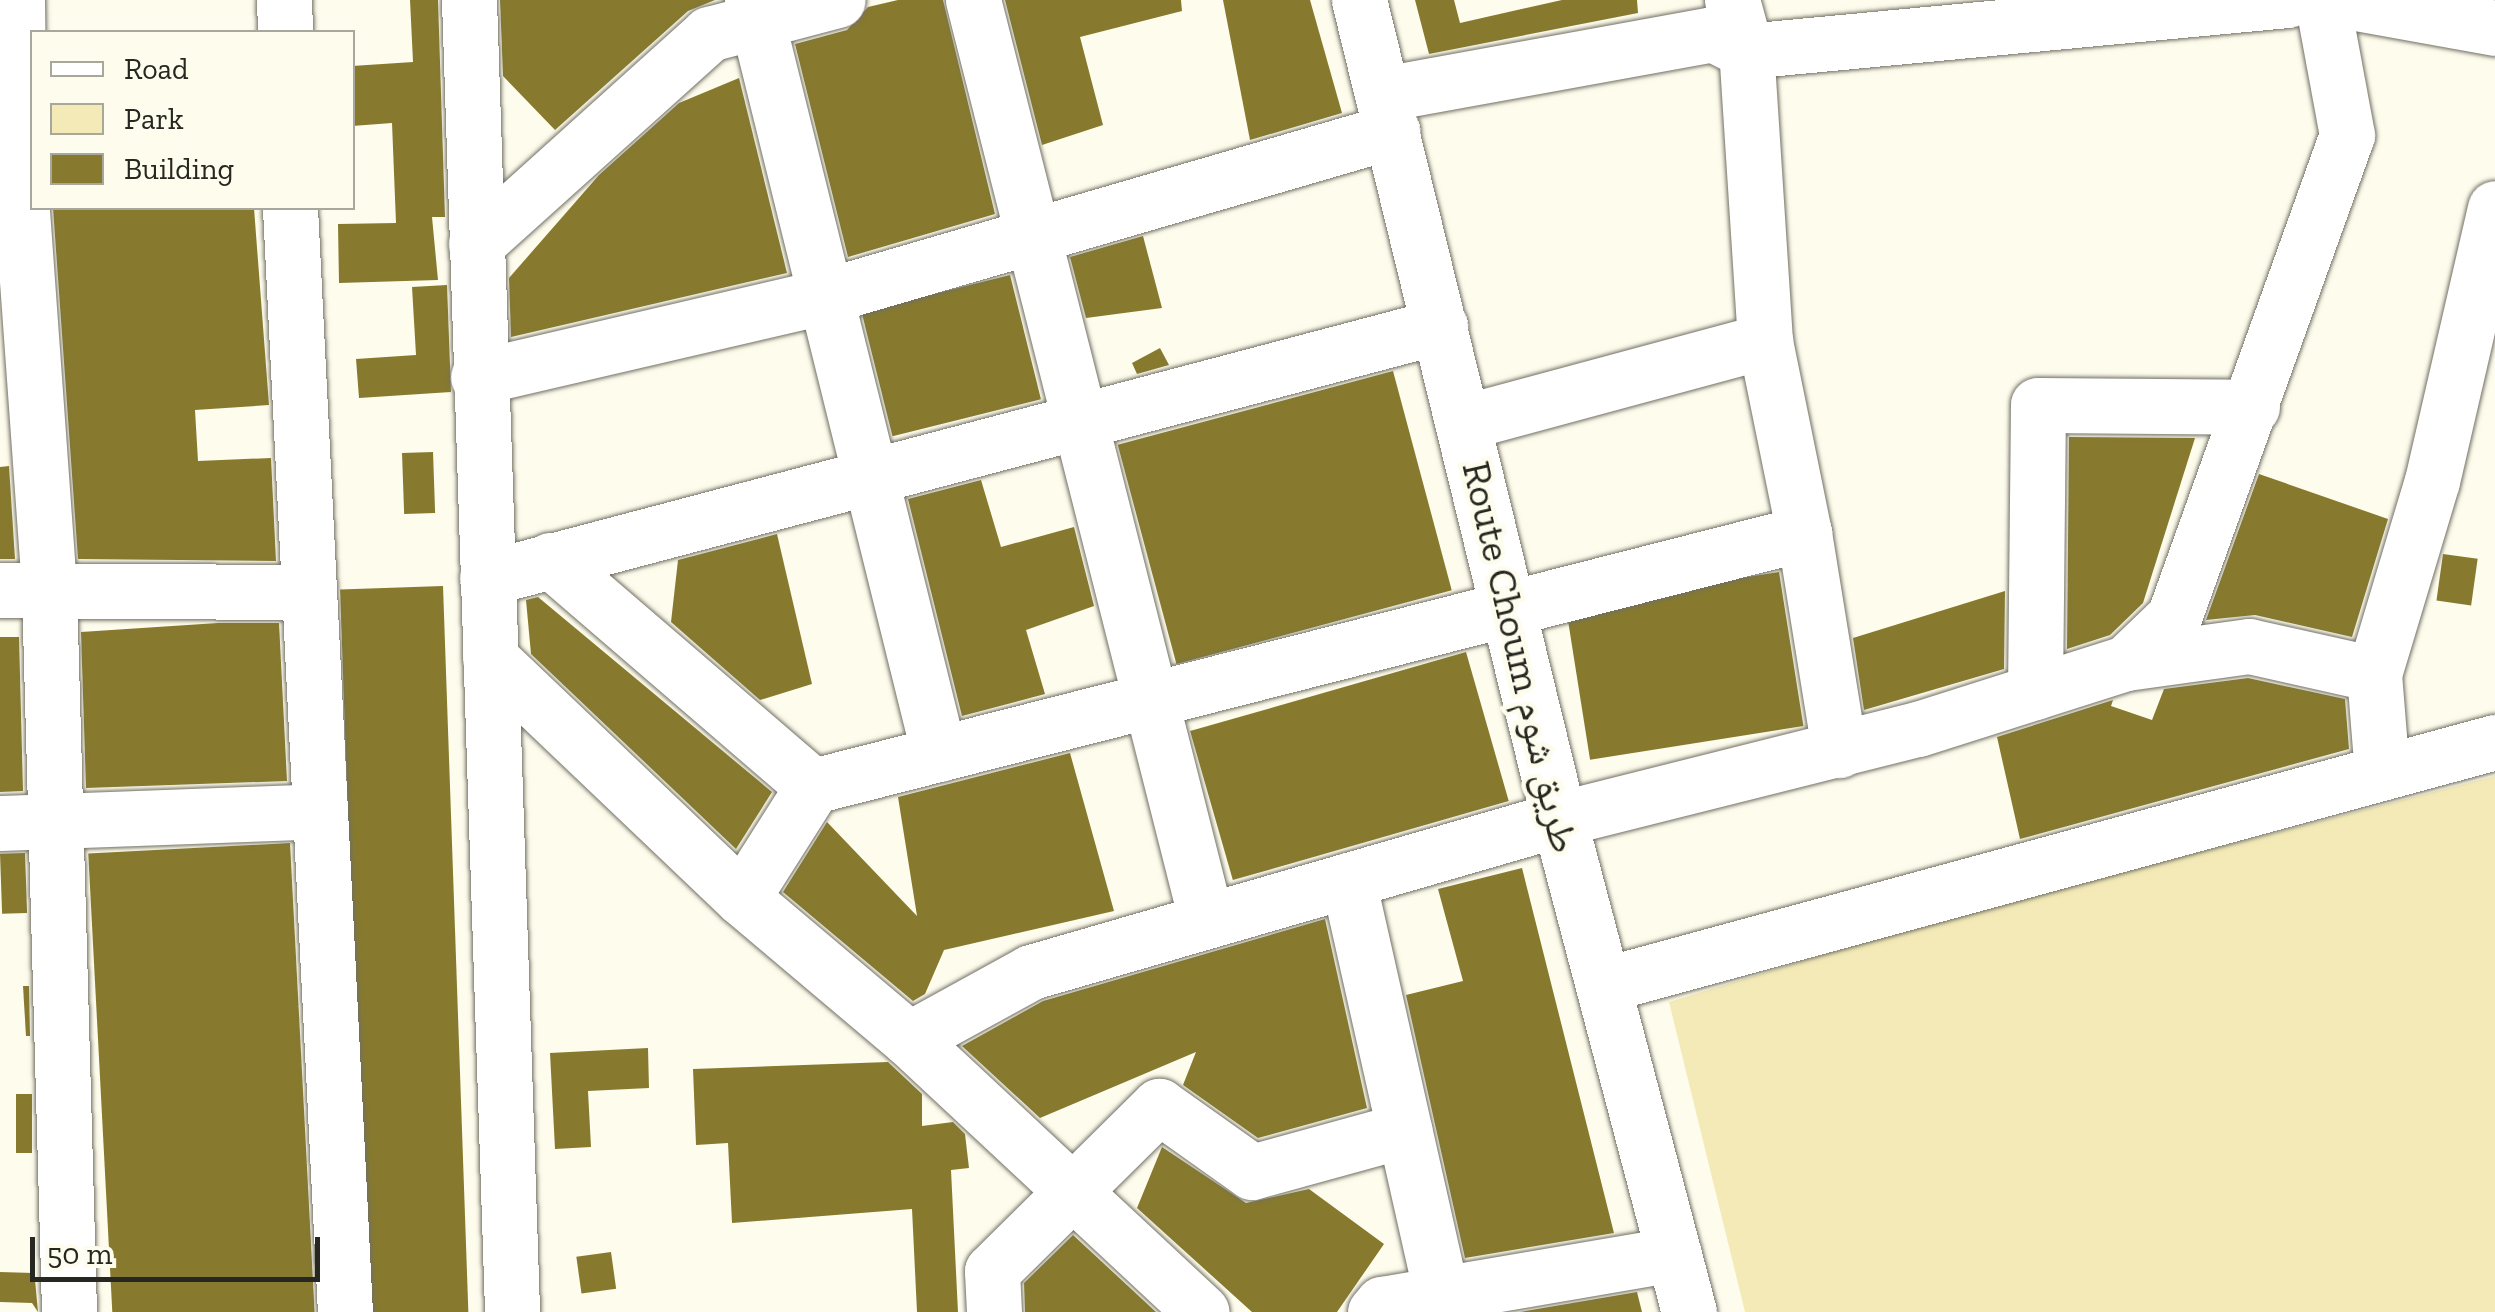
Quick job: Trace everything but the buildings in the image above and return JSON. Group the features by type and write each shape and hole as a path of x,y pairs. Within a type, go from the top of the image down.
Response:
{"main road":[{"path":"17,0 26,168 24,590 55,822 69,1312"},
{"path":"284,0 285,30"},
{"path":"469,0 478,378 512,1312"},
{"path":"476,244 709,34 754,10 838,0"},
{"path":"973,0 1206,919"},
{"name":"Route Choum طريق شوم","path":"1359,0 1559,819 1689,1312"},
{"path":"1732,0 1746,52 1764,341 1804,534 1839,750"},
{"path":"478,378 826,296 1033,238 1388,113 1713,34 1746,52 2063,11 2288,0"},
{"path":"2126,662 2174,617 2347,135 2322,0"},
{"path":"2340,0 2495,28"},
{"path":"754,10 939,754"},
{"path":"2382,773 2374,674 2432,480 2495,208"},
{"path":"290,210 345,1312"},
{"path":"487,578 1440,326"},
{"path":"1465,422 1764,341"},
{"path":"2034,692 2038,406 2252,407"},
{"path":"742,898 813,786 1510,613 1804,534"},
{"path":"550,560 813,786"},
{"path":"24,590 309,592"},
{"path":"909,1039 1031,972 1559,819 1839,750 2126,662 2249,646 2374,674"},
{"path":"490,658 742,898 909,1039 1066,1192 1202,1312"},
{"path":"1602,985 2495,742"},
{"path":"0,823 320,810"},
{"path":"1348,880 1441,1294"},
{"path":"994,1312 992,1272 1066,1192 1158,1106 1252,1172 1404,1130"},
{"path":"1375,1312 1382,1304 1674,1254"}],"green space":[{"path":"2495,776 2495,1312 1745,1312 1669,1002 1933,921"}]}
